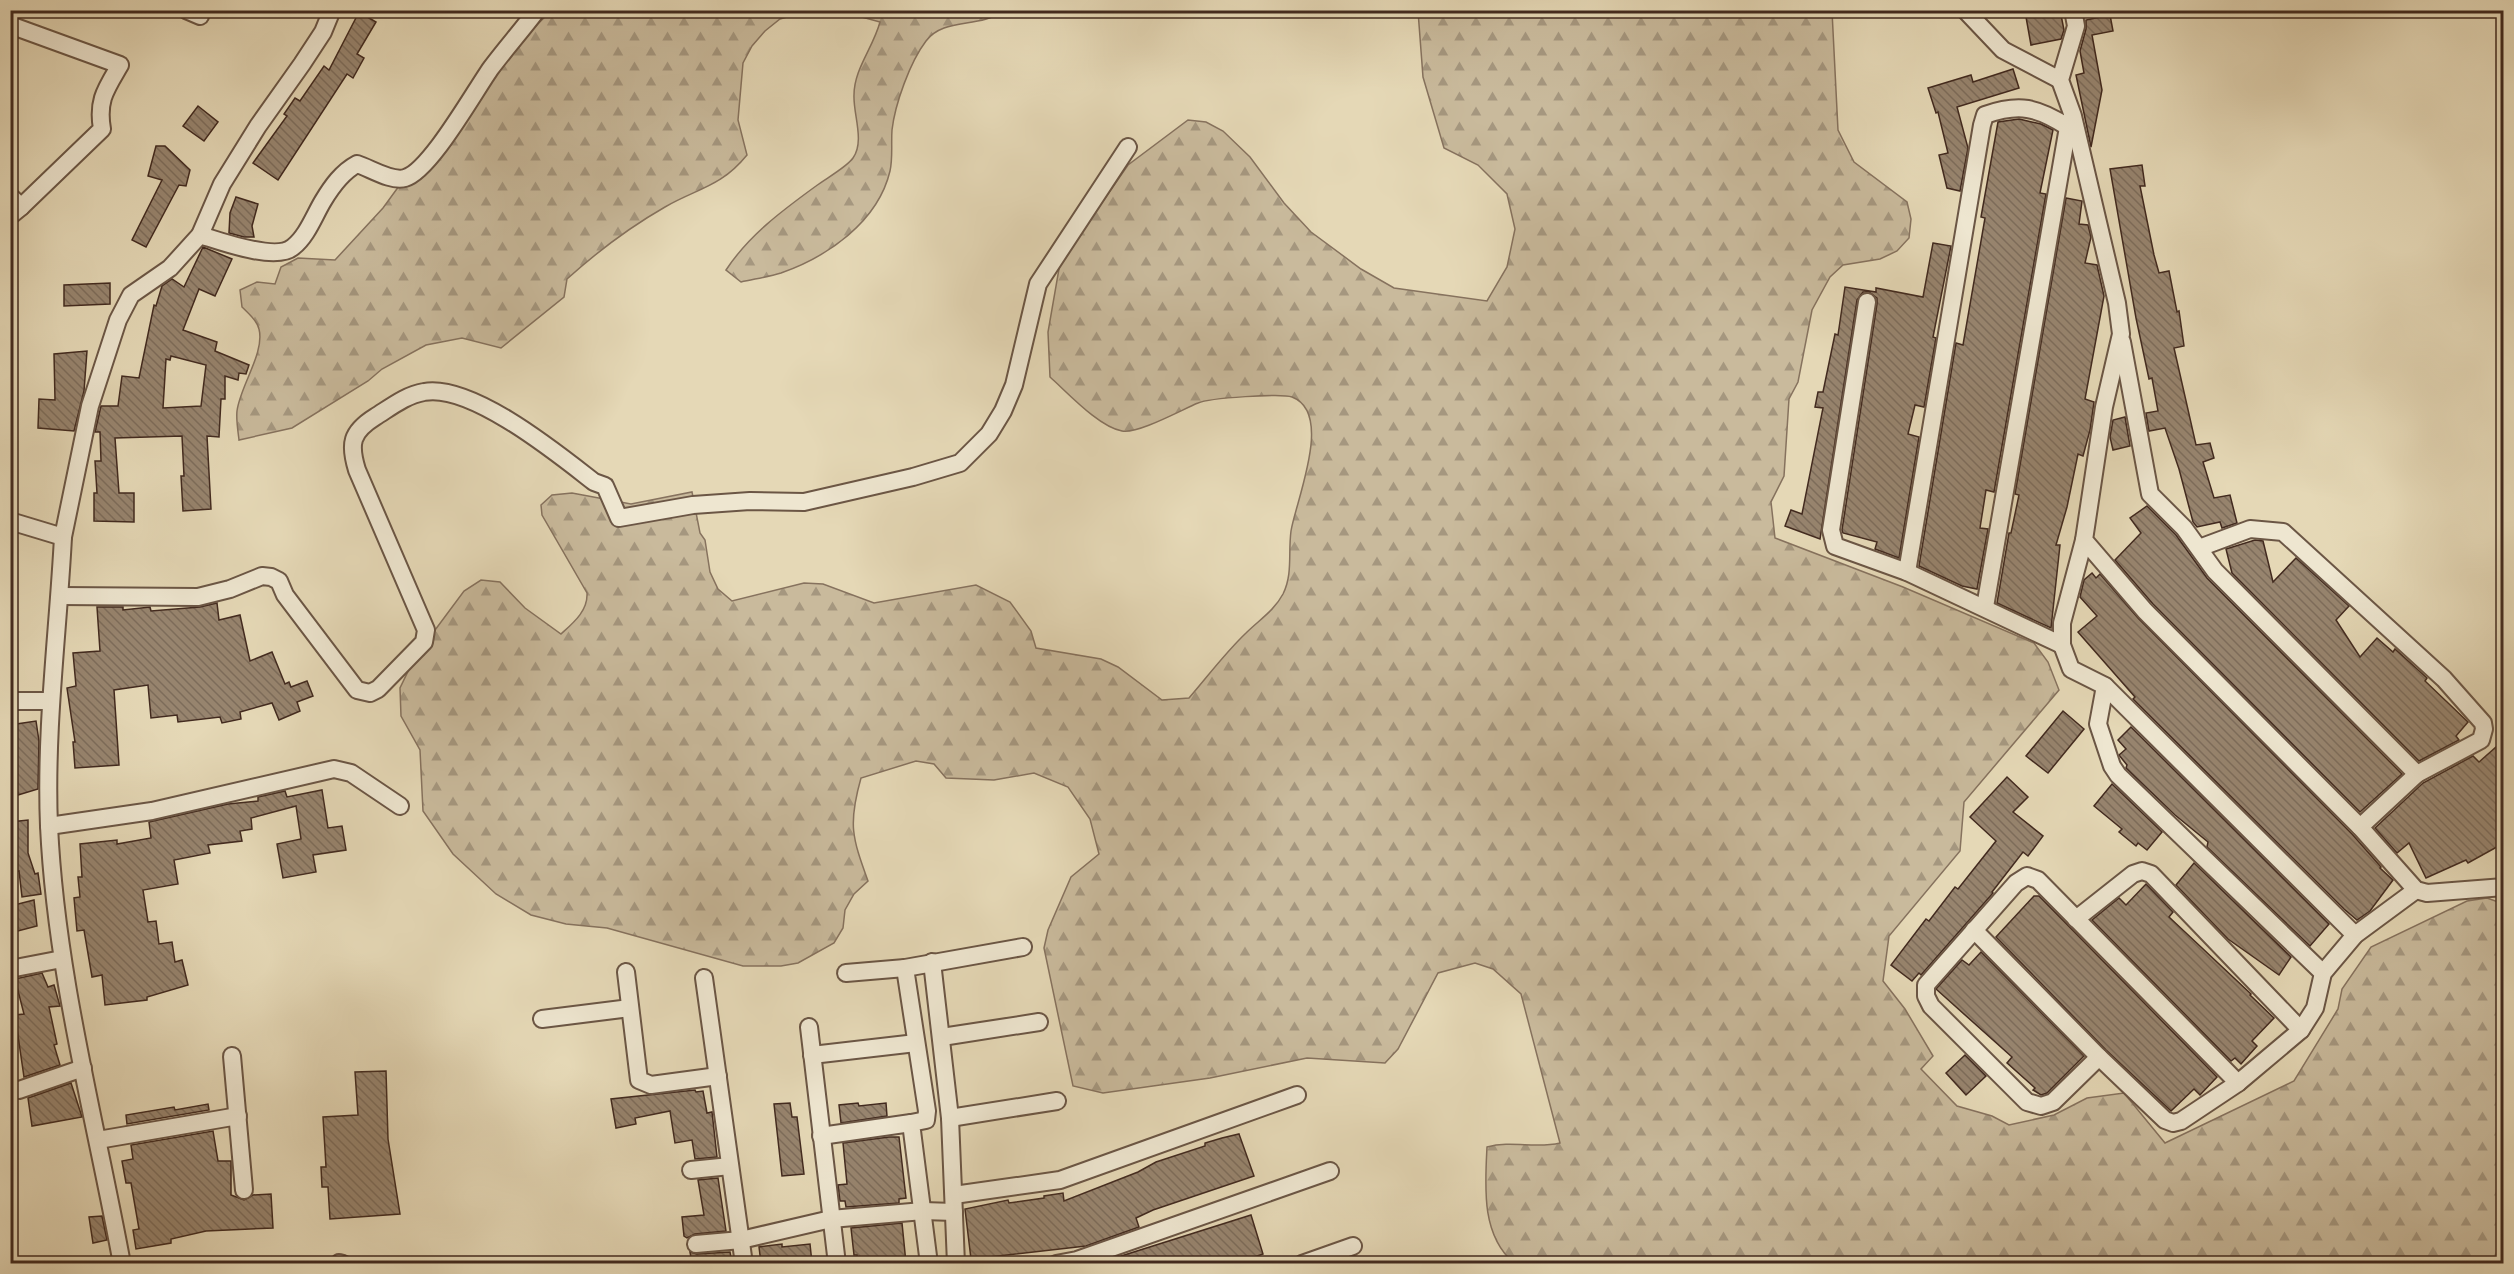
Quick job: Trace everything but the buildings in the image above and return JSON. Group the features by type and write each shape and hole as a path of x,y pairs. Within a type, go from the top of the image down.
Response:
{"street":[{"path":"122,1263 63,959 49,826 50,700 63,537 90,406 118,320 131,295 170,268 200,235 222,184 258,126 323,32 332,10"},
{"path":"200,235 235,246 272,252 291,249 303,237 328,192 345,170 357,164 394,178 403,179 413,175 433,154 491,68 537,10"},
{"path":"1965,10 2003,50 2060,80"},
{"path":"2073,10 2076,26 2060,80 2117,303 2150,494 2184,528 2215,571 2417,774"},
{"path":"10,25 120,65 103,95 99,112 102,129 14,206"},
{"path":"1907,572 1985,115 2006,107 2026,107 2070,122"},
{"path":"1985,607 2070,122"},
{"path":"60,596 198,597 230,589 262,576 272,577 279,581 285,595 357,690 370,693 378,690 424,642 426,630 357,470 351,451 356,432 366,423 411,395 425,391 457,394 529,432 594,482 605,486 619,518 693,505 750,501 804,502 913,477 960,463 990,434 1004,411 1014,385 1038,284 1128,147"},
{"path":"1867,302 1831,530 1835,546 1907,572 2062,645"},
{"path":"2121,334 2104,407 2084,540 2062,623 2062,645 2071,669 2105,686 2355,935"},
{"path":"10,521 63,537"},
{"path":"2199,548 2250,529 2283,532 2444,679 2482,723 2484,734 2481,740 2417,774 2360,827"},
{"path":"2084,540 2145,611 2360,827 2416,890 2427,893 2504,887"},
{"path":"2105,686 2098,724 2112,766 2118,775 2323,973"},
{"path":"10,701 50,700"},
{"path":"49,826 152,811 334,769 351,773 400,806"},
{"path":"2076,919 2133,874 2142,871 2151,874 2301,1030"},
{"path":"2099,1057 2053,1102 2041,1106 2027,1102 1931,1005 1926,996 1926,985 2016,883 2026,876 2038,880 2238,1083"},
{"path":"1974,930 2099,1057 2165,1120 2173,1123 2181,1121 2238,1083 2301,1030 2315,1008 2323,973 2355,935 2416,890"},
{"path":"846,973 905,968 1023,946"},
{"path":"10,969 63,959"},
{"path":"932,962 950,1118 956,1263"},
{"path":"821,1136 924,1121 927,1118 905,968"},
{"path":"626,972 637,1076 642,1083 663,1084 718,1076"},
{"path":"704,978 744,1263"},
{"path":"542,1019 630,1008"},
{"path":"942,1038 1040,1022"},
{"path":"809,1027 837,1263"},
{"path":"812,1055 916,1043"},
{"path":"232,1056 244,1190"},
{"path":"19,1090 83,1068"},
{"path":"954,1195 1060,1180 1297,1095"},
{"path":"950,1118 1057,1101"},
{"path":"98,1140 238,1116"},
{"path":"911,1123 929,1263"},
{"path":"691,1170 730,1166"},
{"path":"1056,1263 1077,1262 1330,1171"},
{"path":"696,1244 741,1240 831,1219 923,1211 954,1212"},
{"path":"1302,1263 1353,1246"}],"green space":[{"path":"551,11 808,11 780,19 765,31 752,46 743,63 738,120 747,155 737,166 718,181 652,215 602,250 567,279 564,297 501,348 462,338 426,345 382,369 368,381 292,428 239,440 237,411 239,401 259,348 260,338 256,323 242,307 240,290 257,282 275,284 281,267 298,258 335,260 383,208 498,63"},
{"path":"840,11 1004,11 983,20 942,29 926,41 909,72 896,108 892,130 890,171 884,189 862,221 833,247 816,257 781,273 741,282 726,270 745,245 779,214 846,165 856,151 858,136 854,102 855,85 860,67 880,22"},
{"path":"1418,11 1832,11 1838,130 1854,162 1907,202 1911,219 1909,238 1897,251 1880,259 1843,265 1830,277 1812,310 1798,382 1789,399 1784,476 1771,502 1775,538 1903,587 2034,643 2048,662 2059,690 1964,802 1960,851 1889,936 1883,981 1905,1009 1933,1056 1921,1069 1957,1106 1992,1116 2009,1125 2054,1115 2087,1098 2124,1093 2165,1143 2294,1081 2338,1009 2342,989 2371,947 2467,901 2487,898 2504,904 2503,1263 1514,1263 1503,1252 1490,1225 1486,1194 1487,1147 1505,1144 1551,1145 1560,1143 1521,994 1493,969 1475,963 1438,973 1398,1049 1385,1063 1307,1058 1210,1078 1103,1093 1073,1086 1044,948 1048,930 1071,877 1099,854 1090,819 1068,787 1034,773 994,780 946,778 934,764 916,761 861,778 853,819 855,841 868,881 854,894 845,910 843,928 834,943 798,963 781,966 743,966 607,928 566,924 531,915 496,894 453,854 423,811 420,750 401,716 400,688 415,657 464,591 481,580 500,582 525,608 561,634 579,616 585,605 587,593 542,515 541,505 552,495 572,493 631,504 692,492 700,533 705,540 710,572 718,589 732,601 804,583 823,584 874,603 976,585 1010,602 1031,631 1036,648 1101,659 1118,667 1162,700 1189,698 1231,648 1271,610 1283,594 1289,571 1291,531 1309,458 1310,420 1304,406 1292,397 1275,396 1205,401 1129,431 1122,431 1104,423 1050,377 1048,332 1060,263 1128,165 1188,120 1206,122 1223,131 1250,157 1284,203 1311,232 1361,269 1394,288 1487,301 1507,267 1515,229 1507,194 1478,165 1444,148 1423,77"}]}
